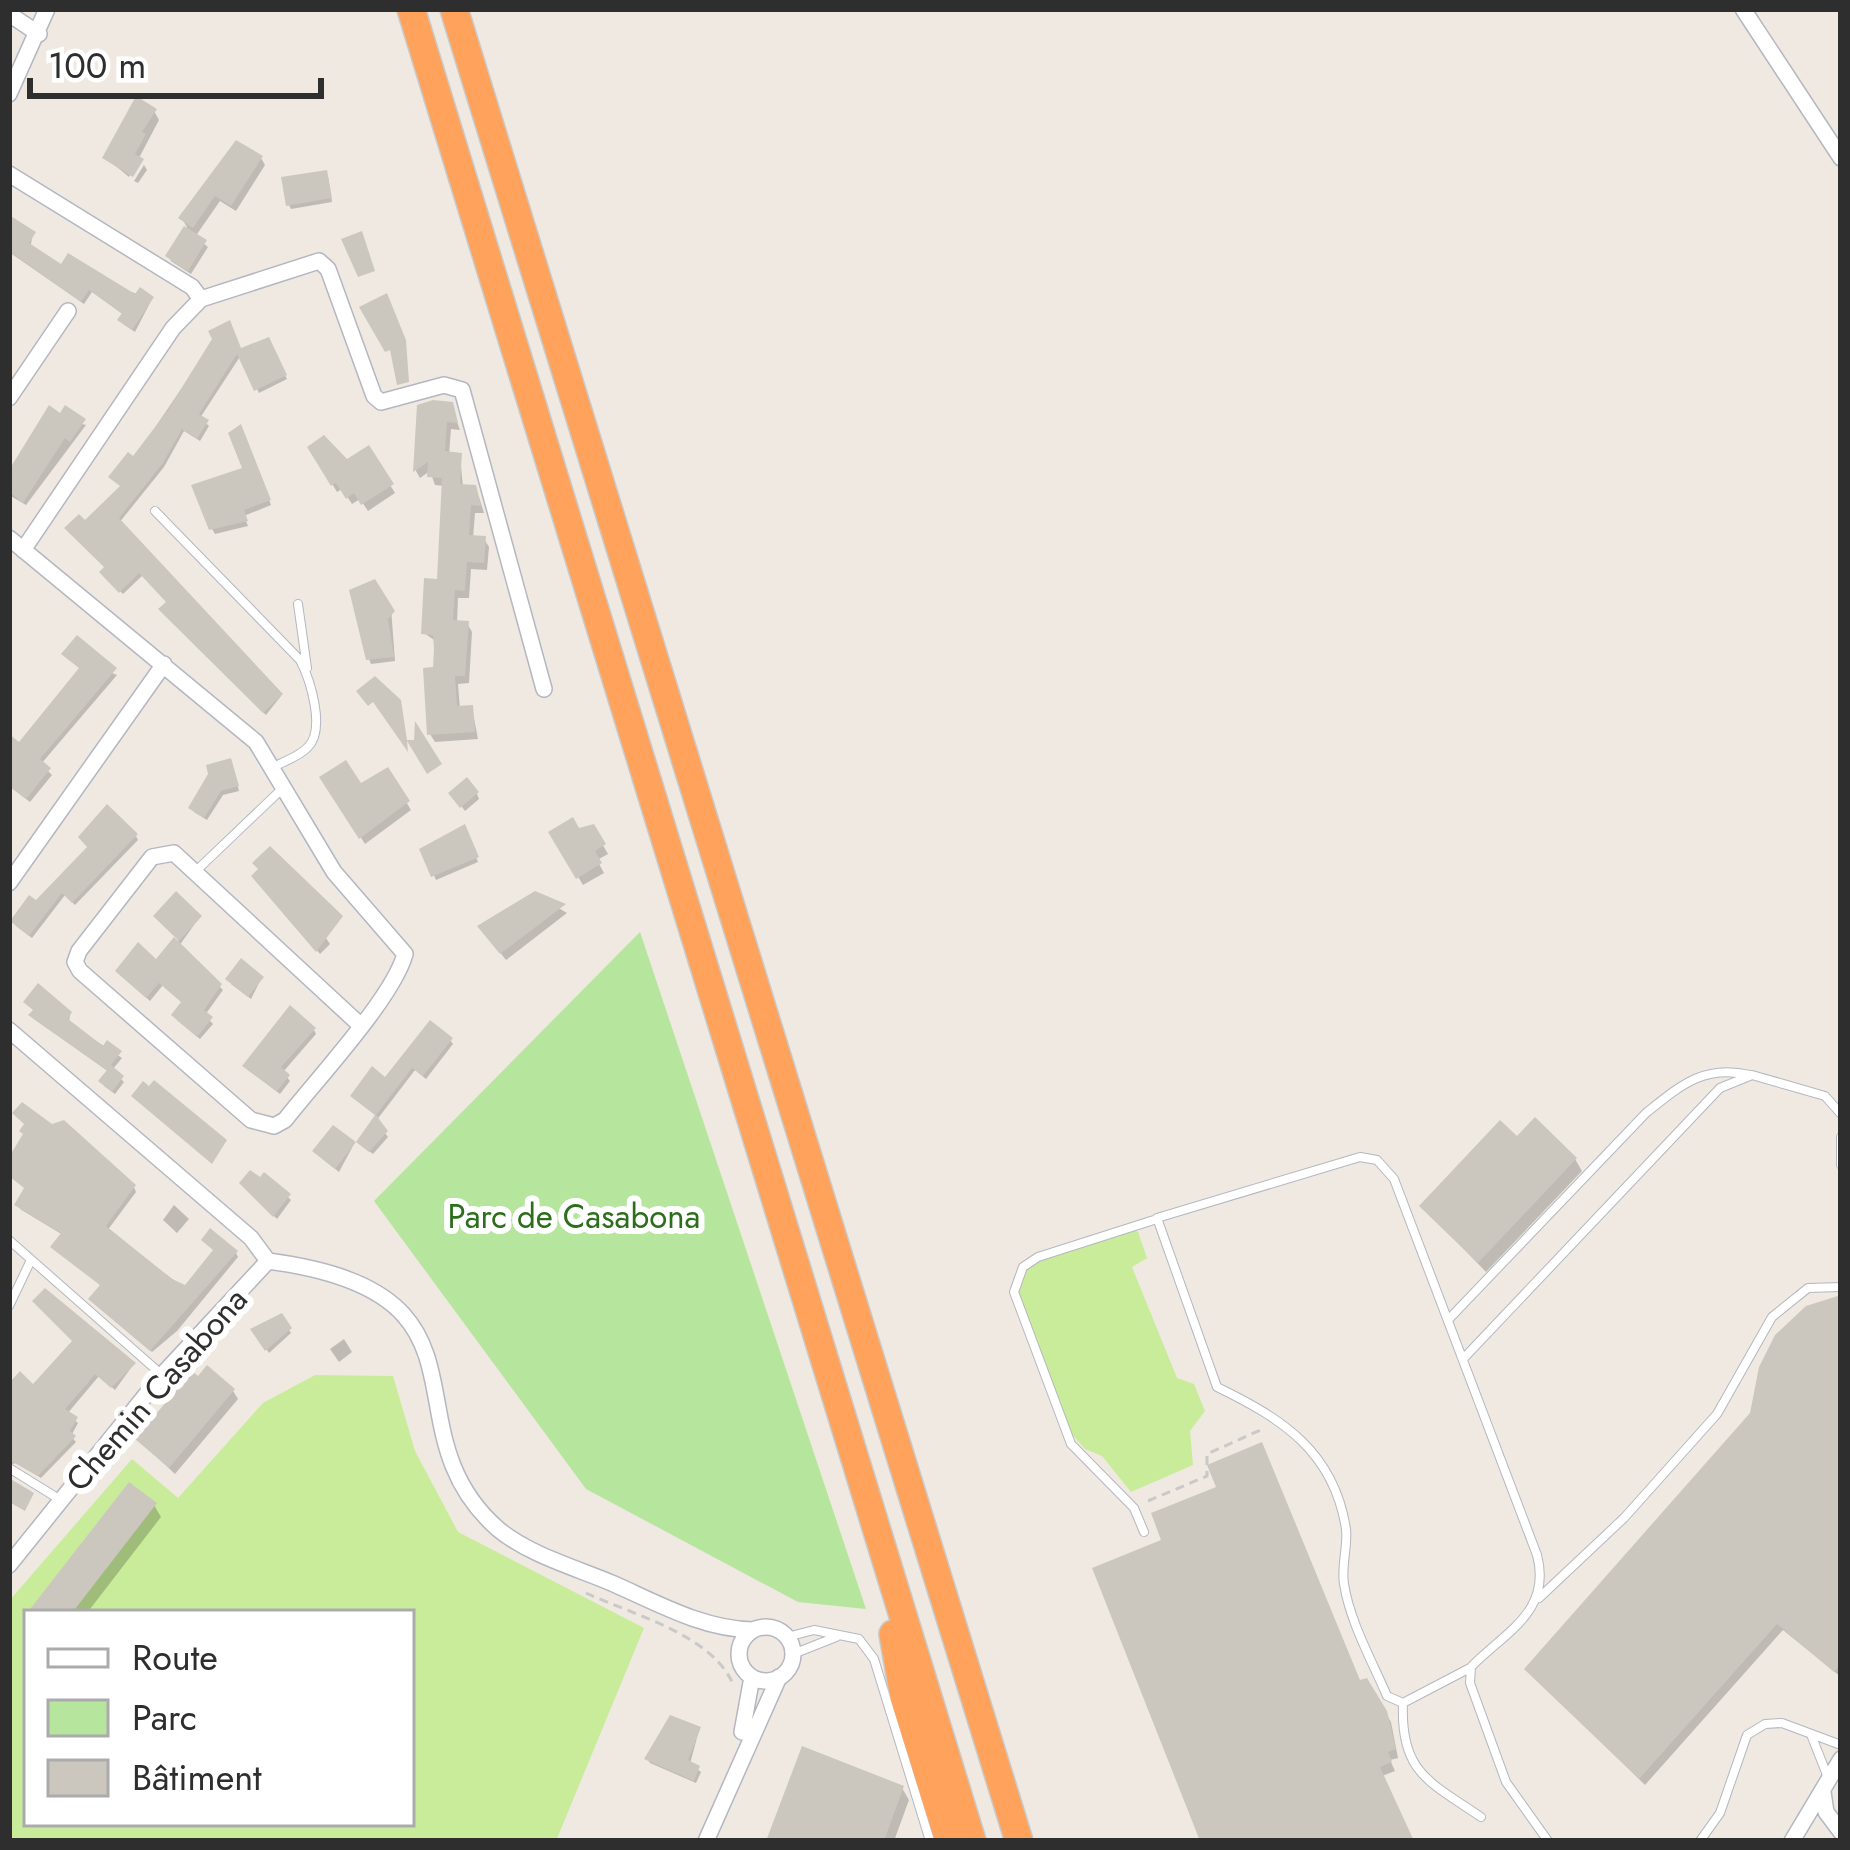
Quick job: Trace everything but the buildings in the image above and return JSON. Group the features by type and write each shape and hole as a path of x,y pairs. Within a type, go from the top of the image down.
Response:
{"highway":[{"path":"411,9 972,1841"},
{"path":"454,9 1019,1841"},
{"path":"865,1483 904,1697 949,1841"}],"street":[{"path":"9,94 47,9"},
{"path":"1743,9 1841,158"},
{"path":"9,14 39,34"},
{"path":"9,174 192,287 201,299"},
{"path":"23,550 173,328 201,299 319,261 328,269 374,396 382,402 444,385 462,390 544,689"},
{"path":"9,398 68,311"},
{"path":"9,538 256,742 334,872 405,954 400,971 285,1120 262,1126 80,971 75,962 79,951 152,857 162,851 174,853 359,1024"},
{"path":"9,883 164,664"},
{"name":"Chemin Casabona","path":"9,1030 216,1207 268,1262 162,1375 9,1565"},
{"path":"268,1262 362,1281 409,1321 434,1369 461,1480 497,1528 706,1624 739,1653 752,1676 750,1703 697,1841"},
{"path":"706,1624 753,1630 771,1627 787,1637 793,1654 778,1677 706,1841"},
{"path":"739,1653 753,1630"},
{"path":"752,1676 778,1677"},
{"path":"1792,1841 1841,1759"},
{"path":"1825,1783 1826,1812 1841,1832"}],"lane":[{"path":"155,511 300,660 308,675"},
{"path":"273,767 309,747 315,734 298,604"},
{"path":"197,870 285,786"},
{"path":"1448,1320 1646,1113 1706,1071 1752,1075 1825,1096 1841,1114"},
{"path":"1462,1360 1720,1088 1752,1075"},
{"path":"1841,1137 1841,1165"},
{"path":"1144,1532 1134,1508 1071,1444 1014,1292 1023,1267 1037,1257 1360,1157 1377,1160 1394,1179 1537,1555 1538,1599"},
{"path":"1157,1219 1217,1387 1273,1417 1317,1454 1338,1492 1347,1534 1342,1580 1350,1606 1387,1696 1403,1703"},
{"path":"9,1240 162,1375"},
{"path":"9,1306 31,1260"},
{"path":"1403,1703 1471,1667 1624,1518 1717,1414 1772,1317 1808,1288 1841,1287"},
{"path":"9,1468 59,1499"},
{"path":"787,1637 814,1630 859,1639 874,1659 930,1841"},
{"path":"793,1654 818,1648 837,1636"},
{"path":"1471,1667 1476,1702 1506,1783 1548,1841"},
{"path":"1403,1703 1405,1748 1417,1770 1439,1792 1481,1816"},
{"path":"1700,1841 1720,1813 1747,1735 1765,1724 1783,1723 1841,1745"},
{"path":"1811,1736 1825,1783"}],"path":[{"path":"1134,1508 1207,1476 1207,1454 1261,1434 1273,1417"},
{"path":"576,1588 702,1647 726,1668 736,1701 750,1703"}],"green space":[{"name":"Parc de Casabona","path":"640,932 866,1609 798,1602 586,1489 374,1201"},
{"path":"1124,1225 1138,1232 1147,1258 1132,1267 1177,1378 1194,1384 1205,1411 1190,1431 1193,1465 1131,1492 1102,1456 1085,1449 1070,1432 1013,1278 1029,1258"},
{"path":"315,1375 393,1376 415,1451 458,1532 644,1628 556,1841 9,1841 9,1601 132,1459 178,1498 263,1403"}]}
